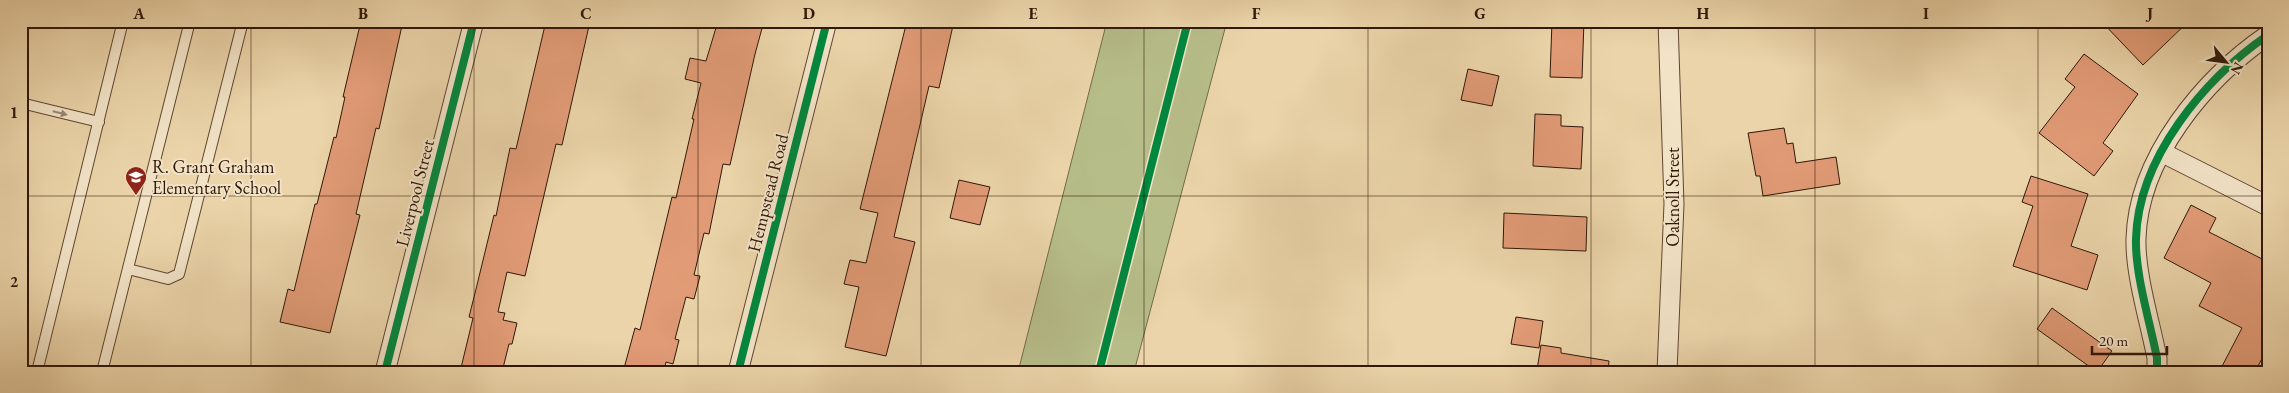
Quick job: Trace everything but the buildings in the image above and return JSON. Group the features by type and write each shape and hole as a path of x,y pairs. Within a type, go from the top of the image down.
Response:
{"street":[{"name":"Liverpool Street","path":"385,372 474,21"},
{"name":"Hempstead Road","path":"738,372 827,21"},
{"name":"Oaknoll Street","path":"1667,372 1674,204 1668,21"},
{"path":"2158,372 2138,264 2136,239 2145,185 2161,152 2188,110 2234,60 2268,35"},
{"path":"2161,152 2268,206"}],"lane":[{"path":"37,372 123,21"},
{"path":"102,372 190,21"},
{"path":"128,269 168,279 179,274 244,21"},
{"path":"21,103 99,122"}],"green space":[{"path":"1107,21 1227,21 1134,372 1018,372"}],"cycle path":[{"path":"385,372 474,21"},
{"path":"738,372 827,21"},
{"path":"1099,372 1188,21"},
{"path":"2157,372 2157,358 2140,283 2136,253 2140,209 2148,179 2162,150 2179,123 2199,98 2221,74 2268,35"}],"place":[{"name":"R. Grant Graham Elementary School","path":"136,196"}]}
